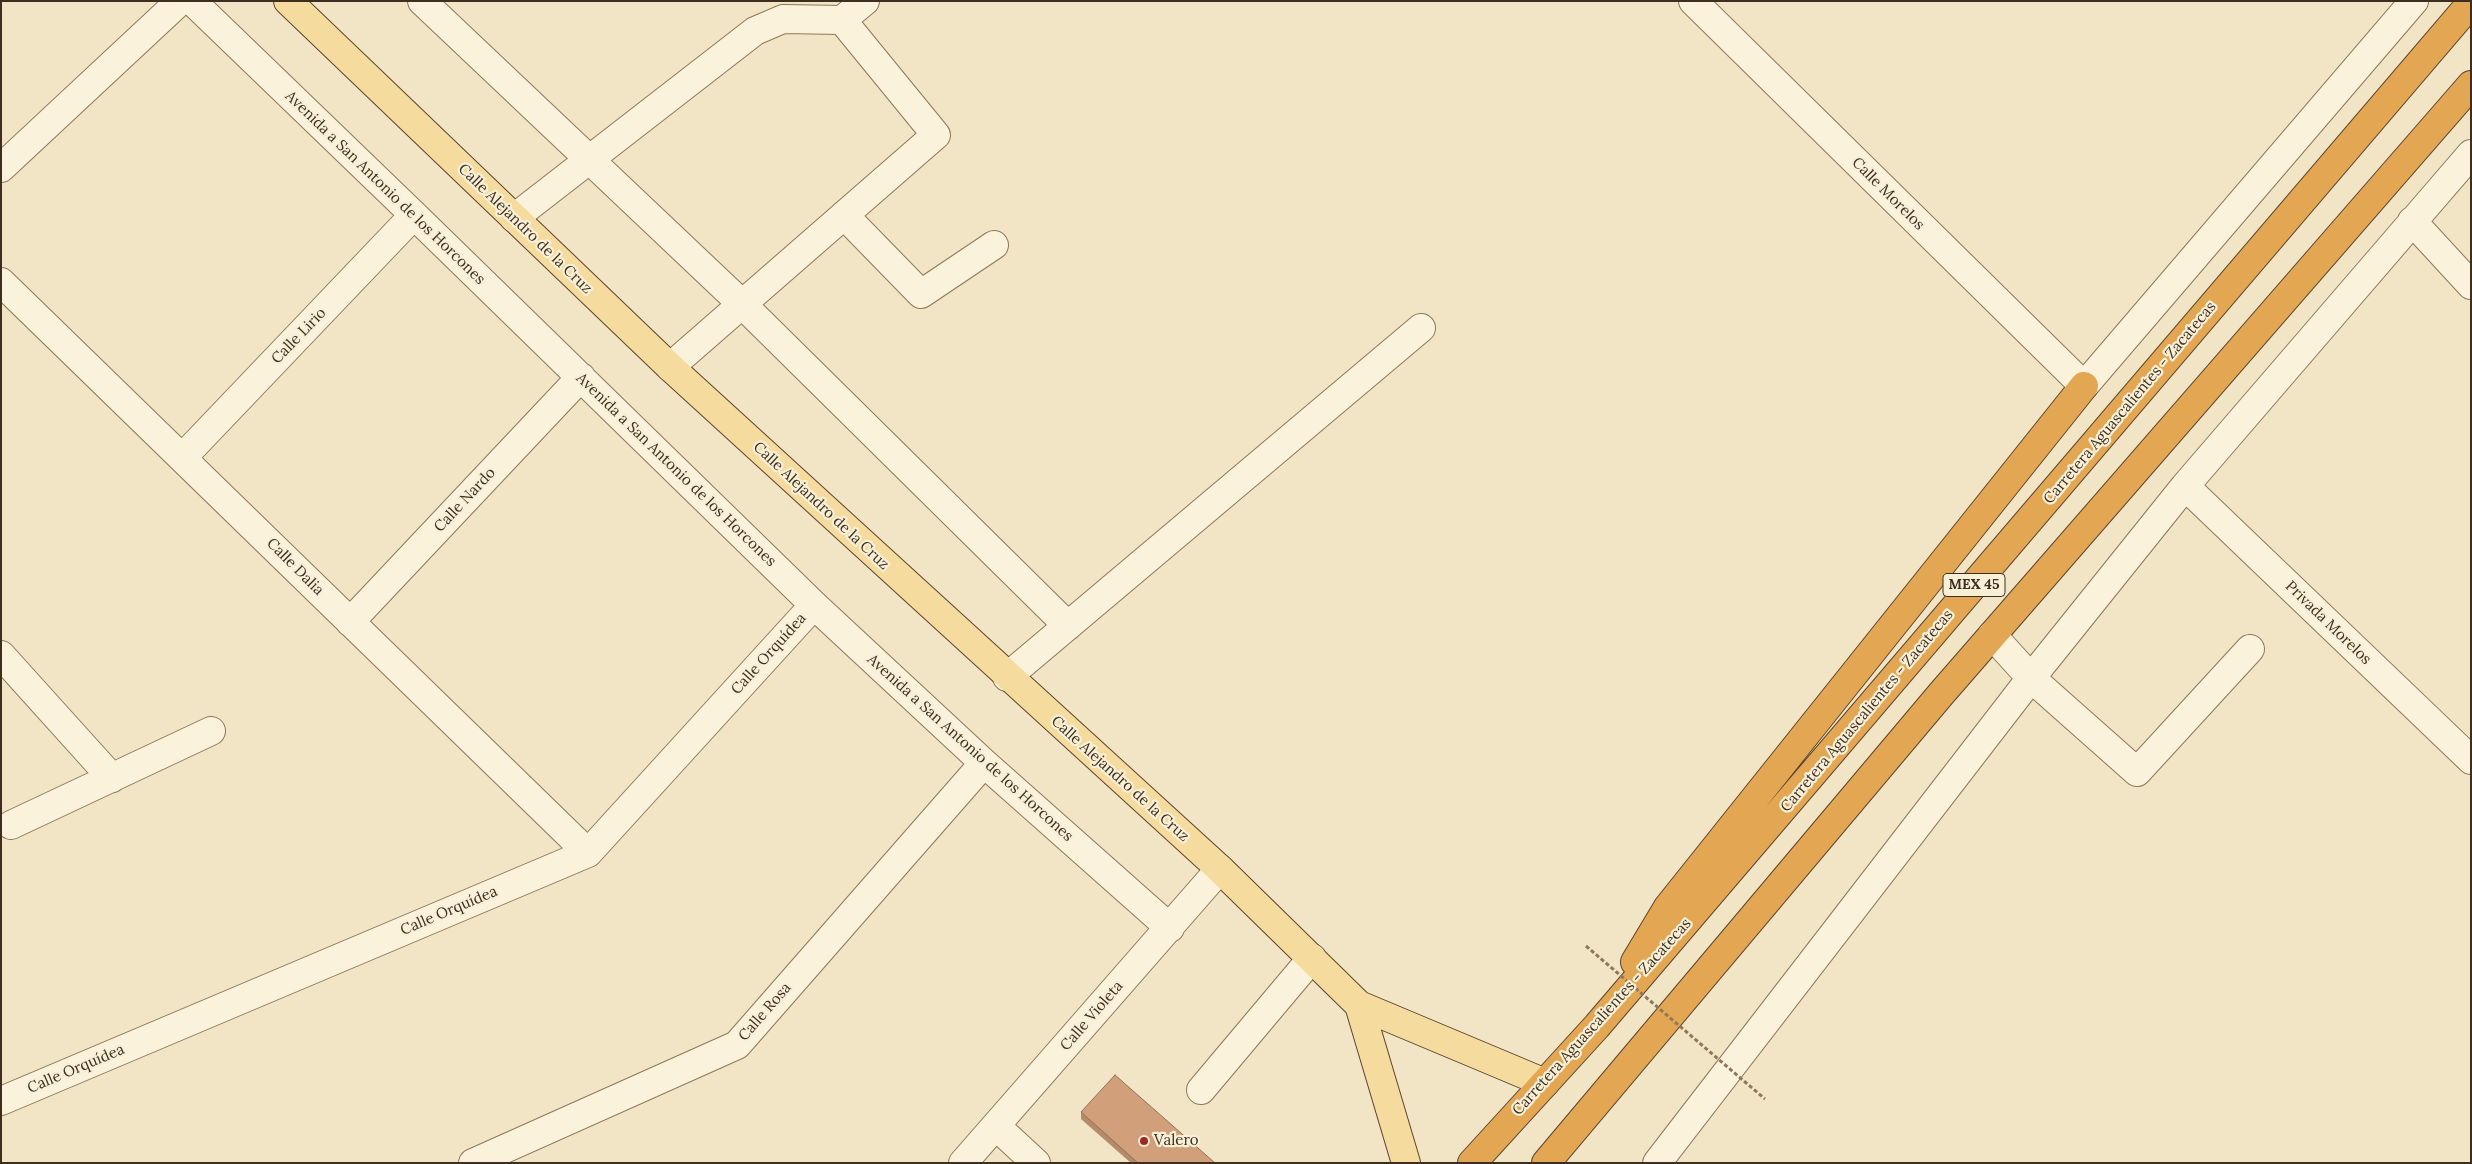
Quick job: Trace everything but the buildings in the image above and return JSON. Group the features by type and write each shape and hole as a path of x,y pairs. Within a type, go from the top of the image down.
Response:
{"highway":[{"name":"Carretera Aguascalientes - Zacatecas","path":"1472,1163 1597,1026 2471,3"},
{"name":"MEX 45","path":"1546,1163 1992,634 2471,85"},
{"path":"1597,1026 1668,907 2084,386"}],"main road":[{"name":"Calle Alejandro de la Cruz","path":"288,1 670,367 1007,677 1220,869 1359,1005 1545,1083"},
{"name":"Calle Alejandro de la Cruz","path":"1359,1005 1406,1163"}],"street":[{"path":"1,168 180,1"},
{"name":"Avenida a San Antonio de los Horcones","path":"192,1 814,605 984,763 1170,928"},
{"path":"422,1 742,304 1068,626"},
{"path":"514,218 754,31 783,19 842,20 865,1"},
{"path":"2084,386 2414,1"},
{"name":"Calle Morelos","path":"1696,2 2084,386"},
{"path":"670,367 936,135 842,20"},
{"path":"1657,1163 2031,678 2185,486 2471,154"},
{"name":"Calle Lirio","path":"183,457 414,215"},
{"path":"844,215 921,294 994,245"},
{"path":"2412,221 2471,285"},
{"name":"Calle Dalia","path":"1,282 588,853"},
{"path":"1007,677 1421,328"},
{"name":"Calle Nardo","path":"350,622 581,377"},
{"name":"Privada Morelos","path":"2185,486 2471,760"},
{"name":"Calle Orquídea","path":"1,1101 588,853 814,605"},
{"path":"1992,634 2031,678 2137,772 2250,649"},
{"path":"1,656 112,778"},
{"path":"10,825 211,731"},
{"name":"Calle Rosa","path":"473,1163 737,1045 984,763"},
{"name":"Calle Violeta","path":"963,1163 1220,869"},
{"path":"1201,1090 1312,958"},
{"path":"996,1126 1036,1163"}],"path":[{"path":"1586,946 1765,1099"}],"place":[{"name":"Valero","path":"1144,1141"}]}
